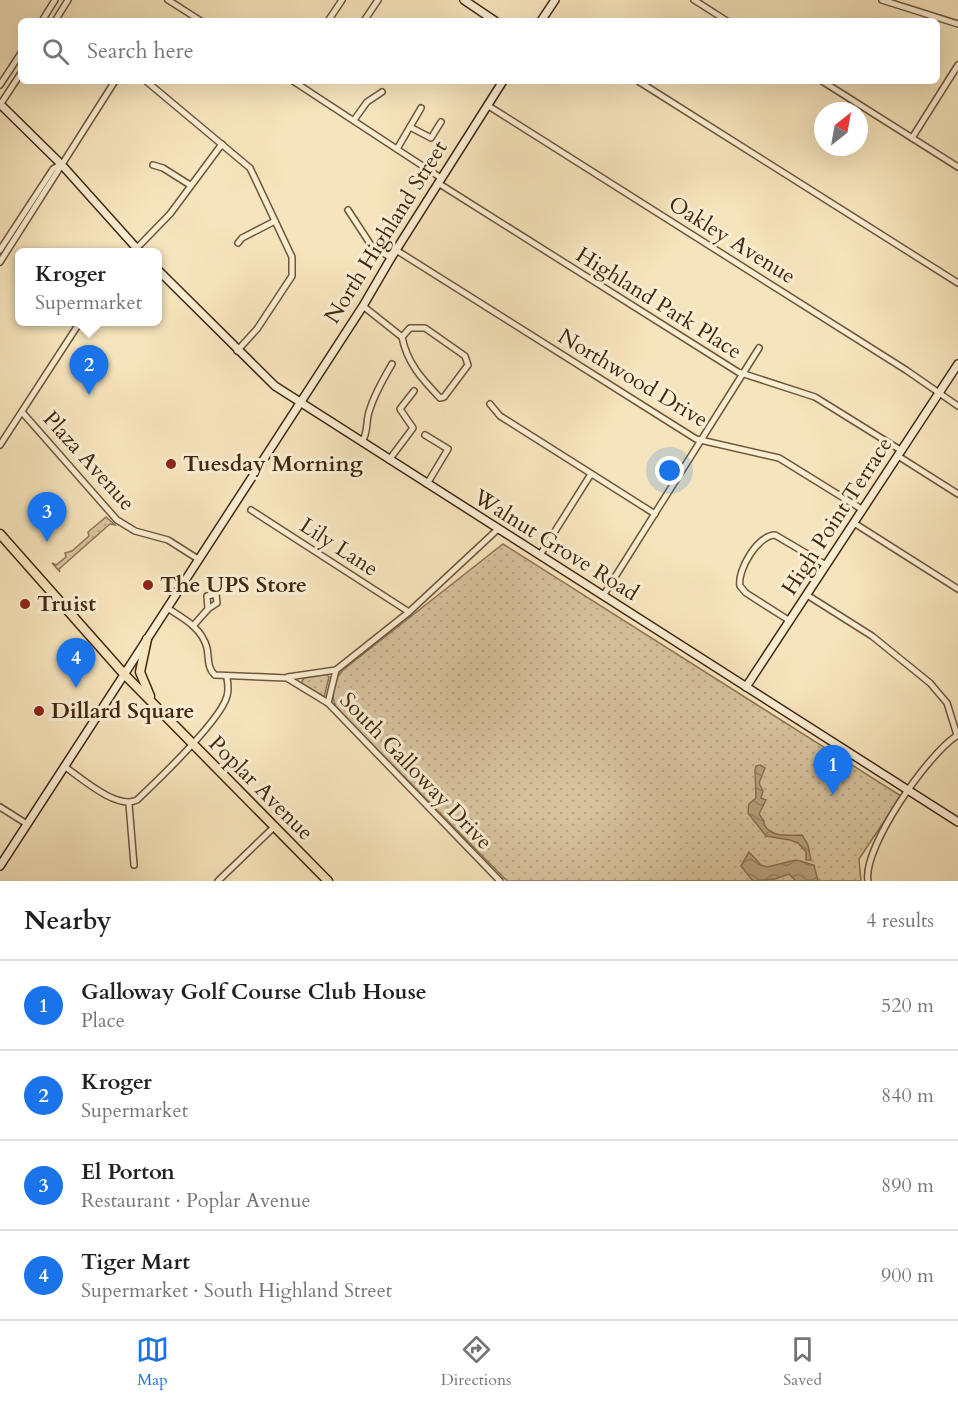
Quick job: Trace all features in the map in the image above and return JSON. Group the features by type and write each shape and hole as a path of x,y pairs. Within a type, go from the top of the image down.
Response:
{"main road":[{"path":"464,0 491,18"},
{"path":"544,18 555,0"},
{"name":"North Highland Street","path":"0,866 363,306 396,249 501,84"},
{"path":"0,105 61,164 134,248"},
{"name":"Walnut Grove Road","path":"162,274 271,383 958,822"},
{"name":"High Point Terrace","path":"746,687 958,364"},
{"name":"Poplar Avenue","path":"0,534 124,674 328,881"},
{"path":"147,639 140,672 154,705"}],"street":[{"path":"44,18 55,0"},
{"path":"57,18 68,0"},
{"path":"168,0 196,18"},
{"path":"330,18 342,0"},
{"path":"366,18 378,0"},
{"path":"694,0 722,18"},
{"path":"882,0 939,18"},
{"path":"940,18 958,24"},
{"path":"0,85 18,58"},
{"path":"912,138 958,65"},
{"path":"0,105 18,78"},
{"path":"0,250 58,173 61,164 114,84"},
{"path":"150,84 250,168 292,257 294,267 292,276 256,329 237,351"},
{"name":"Highland Park Place","path":"298,84 440,180 743,375 819,399 958,494"},
{"path":"643,84 958,283"},
{"path":"827,84 958,167"},
{"path":"354,120 367,102 382,92"},
{"name":"Oakley Avenue","path":"487,105 906,370 958,406"},
{"path":"397,149 421,108"},
{"path":"410,127 430,138 441,122"},
{"path":"140,248 170,214 222,144"},
{"path":"153,165 190,185"},
{"path":"348,210 370,244 391,258"},
{"path":"238,243 242,238 275,221"},
{"path":"0,262 14,234"},
{"name":"Northwood Drive","path":"396,249 701,441 778,458 863,510"},
{"path":"363,306 402,337 406,355 411,364 435,393 440,398 444,397 468,365 465,356 425,328 410,328 402,337"},
{"path":"0,445 77,326"},
{"path":"603,596 759,348"},
{"path":"362,442 367,434 370,406 392,364"},
{"path":"389,460 413,428 400,409 414,391"},
{"path":"490,404 500,416 655,514"},
{"name":"Plaza Avenue","path":"22,412 117,520 135,531 168,540 198,559"},
{"path":"425,435 448,449 427,484"},
{"path":"540,555 591,474"},
{"name":"Lily Lane","path":"251,510 409,612"},
{"path":"854,523 958,589"},
{"path":"167,608 194,626 206,644 211,672 218,677 287,678 336,670 409,612 498,529"},
{"path":"790,621 746,593 739,582 742,572 760,541 771,535 783,538 826,565"},
{"path":"807,595 876,639 935,688 948,703 958,735 935,753 909,791 875,847 866,870 868,881"},
{"path":"194,626 208,609"},
{"path":"328,703 336,670"},
{"path":"64,766 118,802 129,804 145,793 192,744 225,701 227,678"},
{"name":"South Galloway Drive","path":"287,678 328,703 500,881"},
{"path":"129,804 134,865"},
{"path":"0,807 27,824"},
{"path":"218,881 274,827"}],"shaded area":[{"path":"106,517 115,525 110,524 59,569 60,572 52,563 56,565 66,557 65,553 72,551 89,536 88,532"},
{"path":"503,544 901,796 859,859 861,881 507,881 337,709 333,699 334,684 343,670"},
{"path":"326,673 329,677 324,697 301,683 304,678"}],"water":[{"path":"760,765 765,768 759,783 763,791 761,798 766,800 759,814 764,825 776,834 802,835 808,845 811,860 806,860 806,852 798,843 766,836 748,813 749,804 756,798 755,770 756,766"},
{"path":"749,852 761,865 767,867 796,860 814,865 818,881 796,881 789,874 775,879 753,881 741,866"}],"place":[{"name":"Kroger","path":"89,395"},
{"name":"Tuesday Morning","path":"171,464"},
{"name":"El Porton","path":"47,542"},
{"name":"The UPS Store","path":"148,585"},
{"name":"Truist","path":"25,604"},
{"name":"Tiger Mart","path":"76,688"},
{"name":"Dillard Square","path":"39,711"},
{"name":"Galloway Golf Course Club House","path":"833,795"}]}
